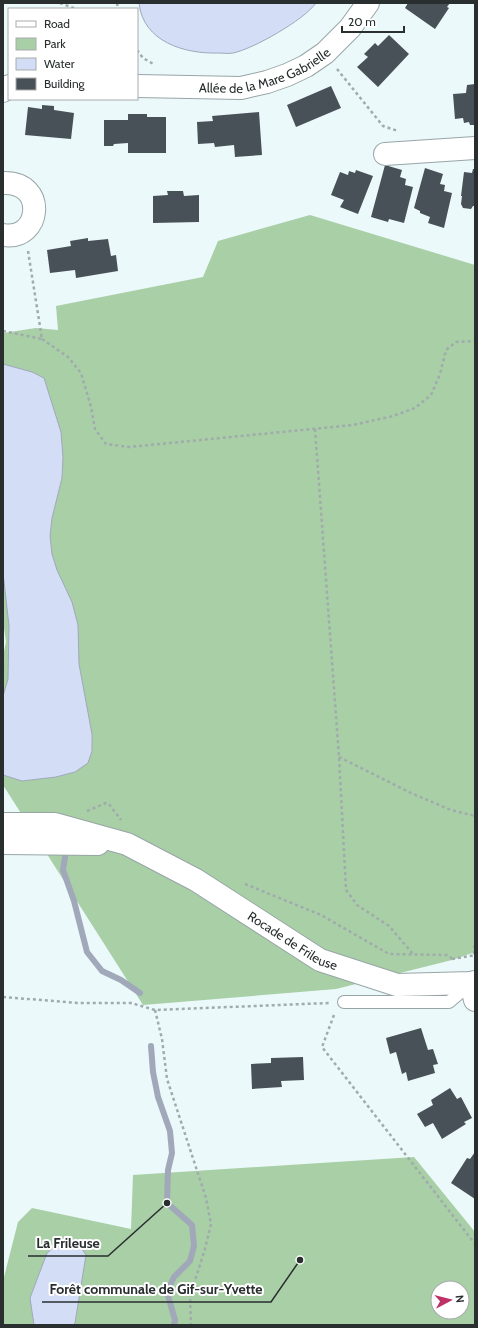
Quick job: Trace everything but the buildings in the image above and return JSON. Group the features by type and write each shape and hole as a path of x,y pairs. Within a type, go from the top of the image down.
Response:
{"street":[{"name":"Allée de la Mare Gabrielle","path":"138,86 242,88 267,82 306,66 325,53 350,28 368,3"},
{"path":"385,154 475,148"},
{"path":"3,183 12,182 20,185 28,191 35,207 34,216 30,224 13,233"},
{"name":"Rocade de Frileuse","path":"3,824 55,824 127,844 196,880 320,960 397,985 474,988"},
{"name":"Rocade de Frileuse","path":"3,843 127,844"}],"lane":[{"path":"344,1002 449,1002 474,988"}],"path":[{"path":"60,3 73,8"},
{"path":"325,53 383,126 404,132"},
{"path":"13,233 27,246 42,339"},
{"path":"3,330 42,339 68,357 81,373 91,407 95,429 106,444 129,447 353,425 393,416 415,408 431,395 440,374 446,350 456,342 475,341"},
{"path":"315,428 339,757 346,890 357,905 389,926 413,954"},
{"path":"339,757 411,793 451,810 475,816"},
{"path":"452,958 474,954 475,942"},
{"path":"3,996 79,1003 131,1003 155,1010 344,1002"},
{"path":"344,1002 335,1014 322,1047 475,1244"},
{"path":"155,1010 162,1039 167,1079 206,1198 211,1224 205,1249 190,1296 191,1325"}],"green space":[{"path":"310,215 475,265 475,952 452,960 336,989 143,1005 3,785 3,656 6,642 3,621 3,333 36,328 58,330 56,306 203,277 218,241"},
{"path":"414,1157 475,1232 475,1325 3,1325 3,1281 18,1222 32,1208 131,1229 133,1175"}],"water":[{"path":"139,3 316,3 310,10 290,25 253,46 233,53 205,53 180,48 157,36 148,27 142,16"},
{"path":"3,364 32,372 44,378 61,432 63,457 62,478 52,518 50,536 52,554 57,570 72,602 78,625 79,664 92,734 92,751 88,763 75,772 56,777 22,781 3,775 3,696 8,679 9,626 3,573"},
{"path":"64,1238 76,1240 86,1255 75,1323 73,1325 34,1325 30,1298 47,1253"}],"waterway":[{"path":"65,857 63,870 74,901 87,952 102,971 121,980 140,993"},
{"path":"151,1046 153,1072 158,1097 170,1131 172,1153 168,1170 167,1203 192,1225 194,1246 190,1261 174,1277 167,1292 175,1320 174,1325"}],"place":[{"name":"La Frileuse","path":"167,1203"},
{"name":"Forêt communale de Gif-sur-Yvette","path":"300,1260"}]}
